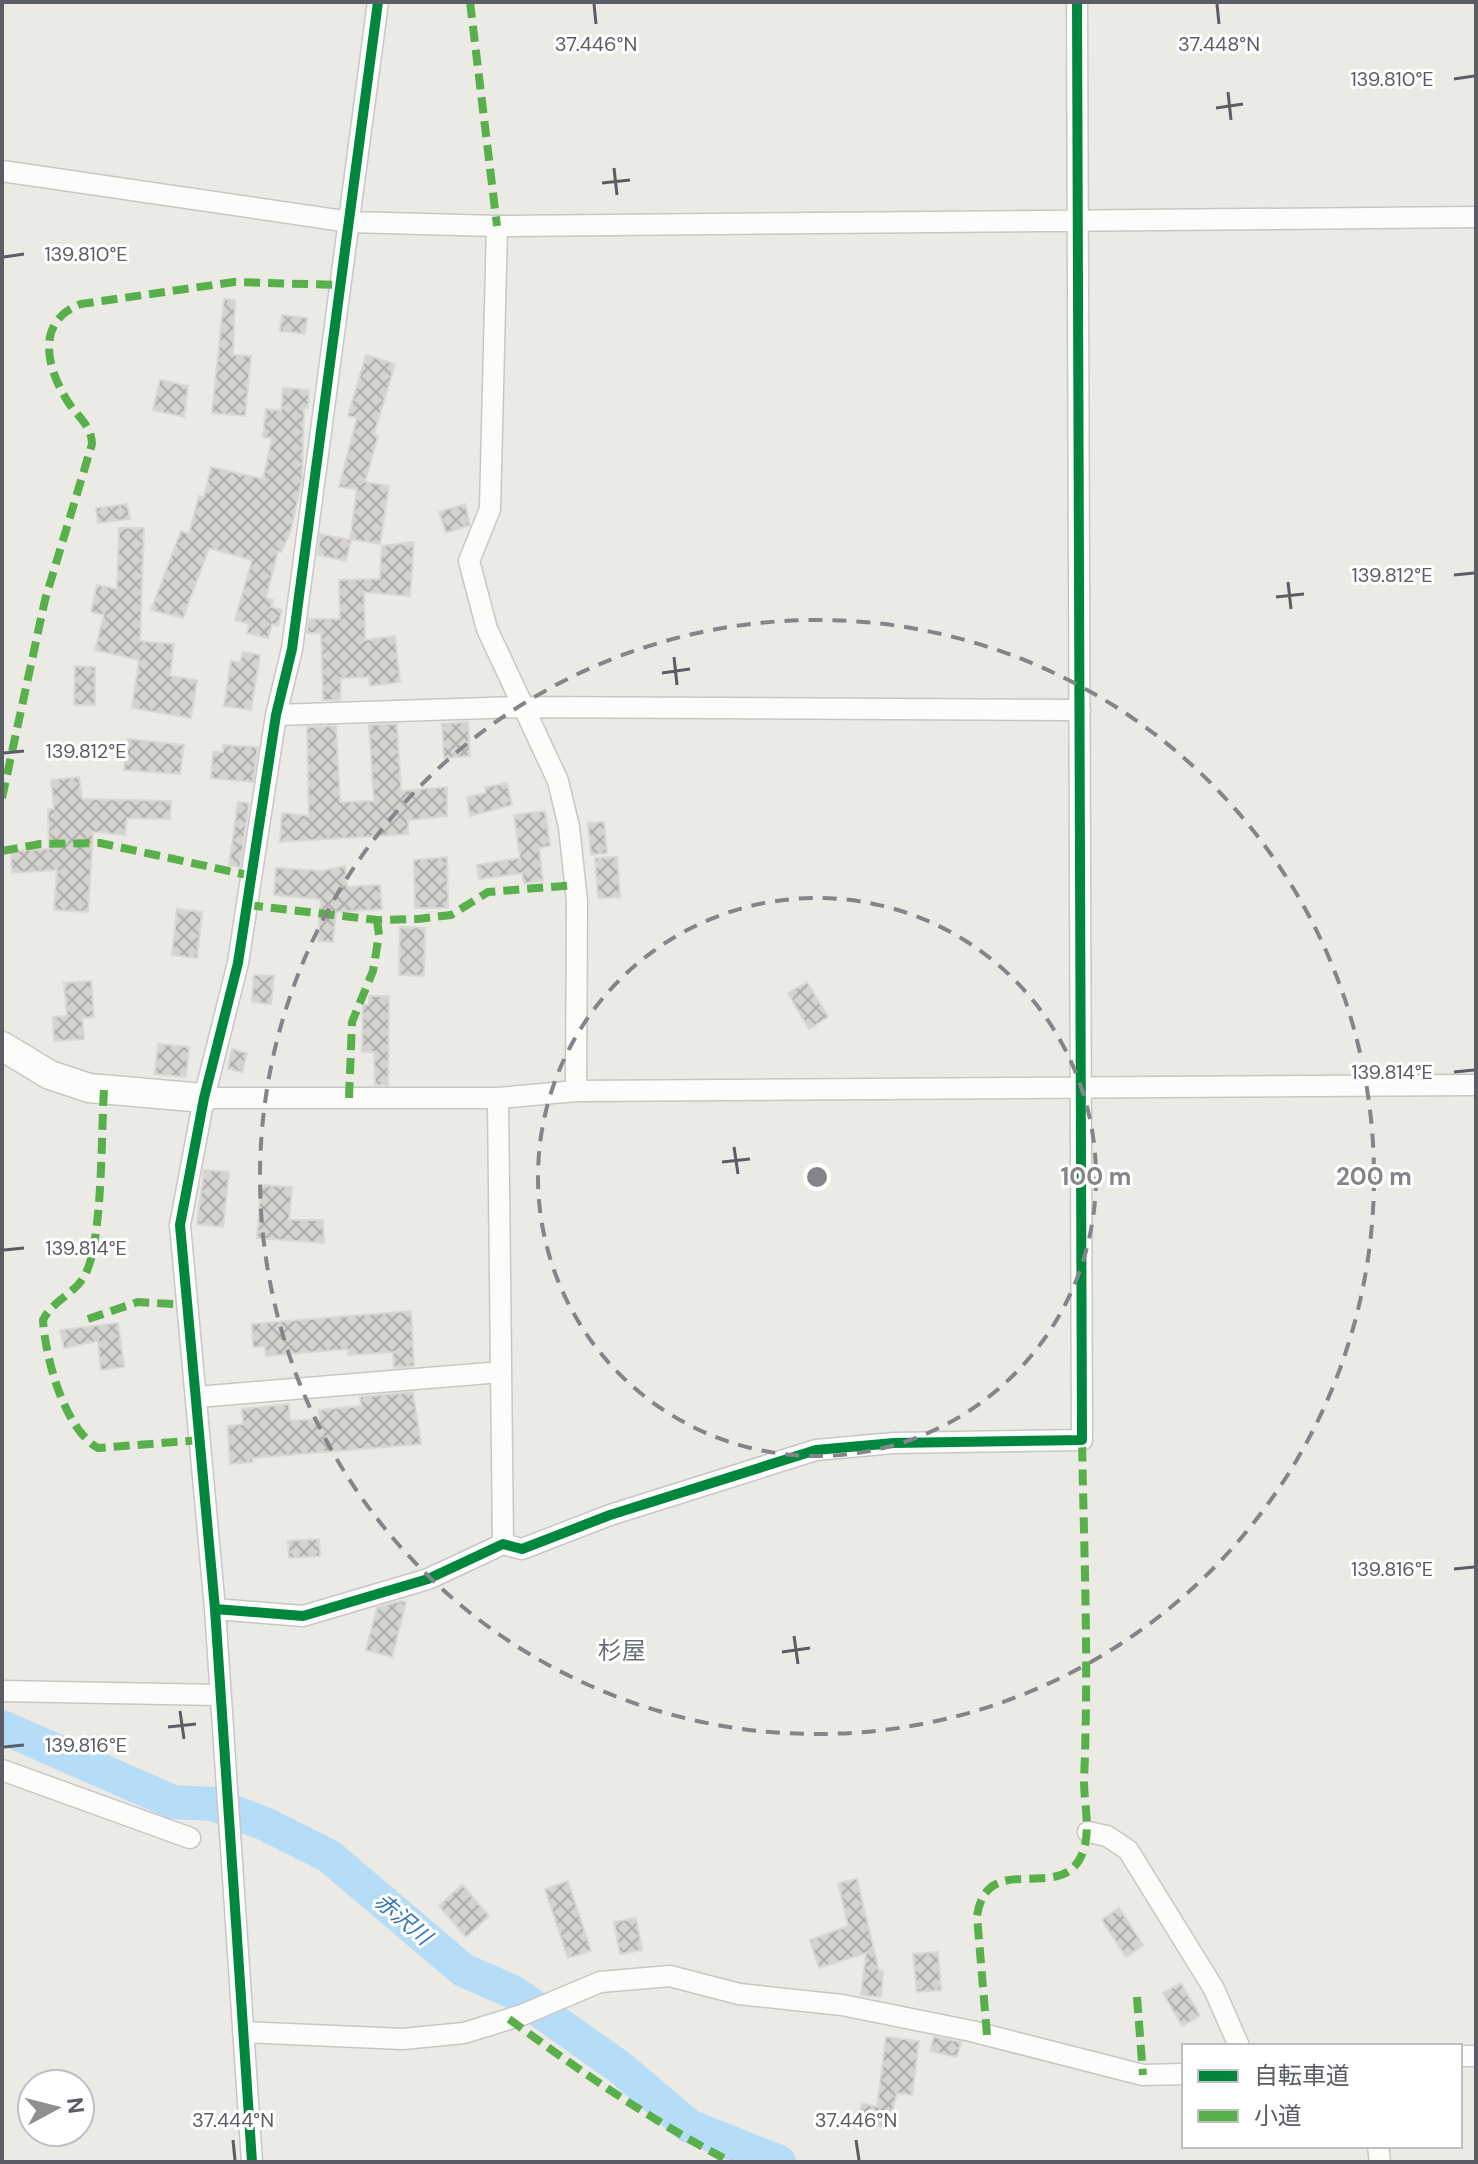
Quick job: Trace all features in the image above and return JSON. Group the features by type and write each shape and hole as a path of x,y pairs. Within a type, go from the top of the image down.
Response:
{"street":[{"path":"252,2162 215,1609 180,1225 204,1098 238,963 276,715 292,649 378,2"},
{"path":"215,1609 303,1616 428,1579 503,1544 522,1549 610,1515 816,1450 894,1443 1082,1440 1077,2"},
{"path":"2,171 350,222 497,226 1476,217"},
{"path":"497,226 490,509 469,561 487,629 558,781 569,827 577,901 576,1091"},
{"path":"276,715 521,707 1080,710"},
{"path":"2,1046 50,1075 89,1088 204,1098 498,1098 576,1091 1476,1085"},
{"path":"498,1098 503,1544"},
{"path":"197,1397 501,1372"},
{"path":"2,1691 219,1695"},
{"path":"2,1770 190,1838"},
{"path":"1088,1832 1107,1836 1128,1850 1214,1989 1238,2044"},
{"path":"243,2032 403,2039 464,2033 522,2015 600,1982 670,1976 739,1994 842,2005 971,2031 1143,2075 1182,2074"}],"building":[{"path":"224,299 235,300 233,355 251,356 245,416 212,413"},
{"path":"282,315 307,318 305,334 280,331"},
{"path":"366,355 395,364 374,434 378,436 365,482 389,486 380,544 350,539 357,489 339,487 357,418 348,416"},
{"path":"160,380 188,386 184,417 153,410"},
{"path":"283,388 309,390 308,408 304,408 302,479 291,530 281,552 278,551 266,598 273,600 271,607 282,610 278,626 272,624 268,638 247,633 249,624 235,620 252,560 209,548 183,618 151,610 181,531 189,534 199,496 204,497 211,467 263,479 272,438 263,437 266,409 281,411"},
{"path":"127,504 130,519 98,523 96,508"},
{"path":"465,504 470,525 446,533 439,512"},
{"path":"119,528 144,528 140,641 174,644 170,676 197,680 191,718 132,708 139,660 95,650 104,615 91,612 97,585 117,589"},
{"path":"320,534 351,540 346,561 318,555"},
{"path":"414,542 410,596 364,592 365,640 395,636 400,682 370,686 369,677 341,678 340,700 323,700 321,633 307,633 309,619 340,619 339,580 380,579 382,546"},
{"path":"243,652 260,655 251,710 224,706 231,661 240,663"},
{"path":"75,666 95,667 95,705 74,705"},
{"path":"468,722 470,756 444,758 442,724"},
{"path":"397,724 401,791 447,787 447,816 408,820 408,834 280,842 282,813 309,816 307,727 336,726 340,802 374,801 369,725"},
{"path":"128,739 184,745 180,774 124,770"},
{"path":"223,745 258,747 253,782 211,778 213,752 223,752"},
{"path":"79,777 82,799 171,801 170,819 127,818 125,835 93,832 88,912 54,910 57,870 12,873 11,851 49,849 48,809 54,809 51,780"},
{"path":"507,783 512,805 470,816 467,797 486,793 485,787"},
{"path":"238,802 249,803 240,867 229,865"},
{"path":"545,811 550,846 539,848 543,881 524,883 522,873 479,879 477,865 520,858 514,815"},
{"path":"604,822 607,853 591,855 588,823"},
{"path":"447,857 448,908 415,908 414,860"},
{"path":"617,857 620,897 598,898 595,858"},
{"path":"345,866 347,887 380,885 382,909 336,912 333,942 318,941 321,899 274,895 276,868 323,871"},
{"path":"177,909 202,912 197,958 172,955"},
{"path":"400,927 425,928 424,976 399,975"},
{"path":"254,975 274,976 271,1004 252,1002"},
{"path":"91,981 94,1017 82,1018 84,1039 54,1041 53,1017 67,1016 64,983"},
{"path":"807,982 828,1017 809,1029 788,993"},
{"path":"369,996 389,996 388,1085 375,1085 374,1052 362,1052 363,1005 369,1005"},
{"path":"158,1044 189,1047 186,1077 155,1074"},
{"path":"232,1049 247,1053 242,1072 228,1069"},
{"path":"204,1170 229,1172 223,1227 197,1224"},
{"path":"261,1185 292,1187 289,1220 323,1220 324,1243 257,1238"},
{"path":"411,1311 414,1366 394,1368 393,1352 348,1355 348,1349 266,1356 265,1346 253,1347 252,1324"},
{"path":"118,1323 124,1367 101,1370 98,1341 64,1348 60,1330"},
{"path":"413,1392 421,1444 252,1458 253,1462 230,1464 228,1426 243,1424 242,1409 289,1404 290,1421 320,1419 319,1410 361,1406 360,1397"},
{"path":"319,1539 320,1556 289,1558 288,1541"},
{"path":"406,1602 392,1657 366,1650 377,1608"},
{"path":"857,1879 879,1971 883,1971 881,1997 861,1995 866,1953 819,1968 810,1940 848,1926 838,1883"},
{"path":"568,1881 591,1951 568,1958 545,1889"},
{"path":"462,1885 489,1916 466,1937 439,1906"},
{"path":"1119,1908 1143,1945 1126,1957 1102,1920"},
{"path":"636,1918 642,1950 620,1954 614,1922"},
{"path":"938,1952 941,1990 917,1992 913,1954"},
{"path":"1181,1983 1200,2016 1182,2026 1163,1993"},
{"path":"886,2037 919,2041 912,2095 897,2093 888,2128 858,2121 862,2103 877,2107"},
{"path":"934,2037 961,2042 957,2057 930,2051"}],"waterway":[{"name":"赤沢川","path":"2,1727 173,1802 213,1804 265,1824 329,1856 463,1970 513,1992 618,2066 689,2126 779,2162"}],"marked path":[{"path":"470,2 497,226"},
{"path":"2,798 45,600 92,444 87,426 68,402 54,374 49,346 56,322 81,304 234,282 341,285"},
{"path":"2,851 40,844 100,843 252,876"},
{"path":"247,905 377,920 418,919 451,915 488,892 575,885"},
{"path":"349,1098 352,1022 373,971 379,935 377,920"},
{"path":"104,1090 98,1213 91,1259 81,1282 52,1307 43,1320 52,1371 75,1425 98,1448 200,1440"},
{"path":"88,1319 138,1302 189,1305"},
{"path":"987,2035 977,1916 984,1896 995,1885 1010,1880 1059,1876 1073,1868 1085,1844 1086,1653 1082,1440"},
{"path":"1137,1997 1143,2075"},
{"path":"509,2019 617,2095 731,2162"}],"cycle path":[{"path":"252,2162 215,1609 180,1225 204,1098 238,963 276,715 292,649 378,2"},
{"path":"215,1609 303,1616 428,1579 503,1544 522,1549 610,1515 816,1450 894,1443 1082,1440 1077,2"}],"district":[{"name":"杉屋","path":"622,1650"}]}
